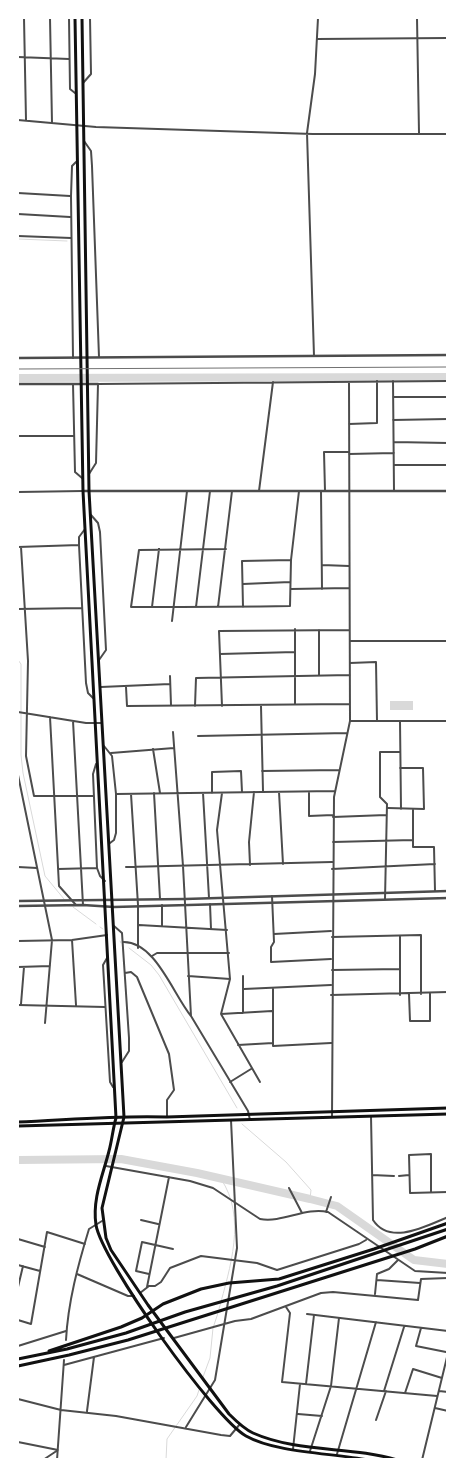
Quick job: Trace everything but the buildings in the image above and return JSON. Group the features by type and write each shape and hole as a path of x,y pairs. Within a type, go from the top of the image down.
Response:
{"main road":[{"path":"76,18 82,478 107,908 116,1118 96,1198 96,1224 106,1252 134,1296 206,1395 236,1429 264,1444 368,1460"},
{"path":"82,18 89,491 114,907 124,1117 116,1153 104,1192 102,1221 111,1250 140,1293 229,1414 240,1424 252,1433 294,1443 361,1452 397,1460"},
{"path":"18,1122 124,1117 448,1108"},
{"path":"18,1126 448,1114"},
{"path":"32,1357 121,1327 142,1318 164,1304 200,1289 229,1283 279,1279 374,1249 448,1222"},
{"path":"18,1360 126,1333 185,1312 277,1286 448,1229"},
{"path":"18,1366 128,1340 415,1249 448,1236"}],"street":[{"path":"24,18 26,120"},
{"path":"50,18 52,122"},
{"path":"69,18 70,89 77,95"},
{"path":"83,84 91,74 90,18"},
{"path":"314,356 307,133 316,74 318,18"},
{"path":"417,18 419,134"},
{"path":"316,39 448,38"},
{"path":"18,57 69,59"},
{"path":"18,120 84,126 307,133 448,134"},
{"path":"84,141 91,151 99,357"},
{"path":"73,358 71,196 72,166 78,159"},
{"path":"18,193 71,196"},
{"path":"18,214 71,217"},
{"path":"18,236 71,238"},
{"path":"18,358 448,355"},
{"path":"348,424 377,423 377,381"},
{"path":"393,381 394,491"},
{"path":"18,384 448,381"},
{"path":"259,491 273,382"},
{"path":"332,1117 331,901 335,791 350,721 349,382"},
{"path":"73,384 75,472 82,478"},
{"path":"89,474 96,463 98,384"},
{"path":"393,397 448,397"},
{"path":"393,420 448,419"},
{"path":"18,436 74,436"},
{"path":"394,442 448,443"},
{"path":"322,589 324,452 394,453"},
{"path":"394,465 448,465"},
{"path":"172,622 187,491"},
{"path":"196,607 210,491"},
{"path":"218,607 232,491"},
{"path":"226,549 139,550 132,607 290,606 291,560 299,491"},
{"path":"18,492 448,491"},
{"path":"91,515 98,524 100,532 106,650 99,660"},
{"path":"85,529 79,537 79,545 86,683 88,693 95,699"},
{"path":"18,547 79,545"},
{"path":"21,547 28,662 26,756 34,796 94,796"},
{"path":"152,607 159,549"},
{"path":"243,607 242,561 291,560"},
{"path":"322,565 349,566"},
{"path":"242,584 290,582"},
{"path":"290,589 349,588"},
{"path":"18,609 82,608"},
{"path":"295,629 295,705"},
{"path":"319,630 319,676"},
{"path":"222,707 219,631 349,630"},
{"path":"349,641 448,641"},
{"path":"220,654 295,652"},
{"path":"350,663 376,662 377,721"},
{"path":"195,706 196,678 350,675"},
{"path":"170,676 171,705"},
{"path":"101,688 170,684"},
{"path":"126,686 127,706 222,707 349,704"},
{"path":"261,706 263,792"},
{"path":"18,712 73,721 103,723"},
{"path":"50,717 59,886 70,901 76,905"},
{"path":"73,721 83,905"},
{"path":"350,721 448,721"},
{"path":"400,721 400,810"},
{"path":"173,732 186,905 191,1016"},
{"path":"198,736 347,732"},
{"path":"104,746 111,753 116,794 116,833 114,840 110,843"},
{"path":"111,753 174,748"},
{"path":"153,749 160,793"},
{"path":"385,900 387,808 380,797 380,752 400,752"},
{"path":"98,762 94,768 97,868 100,876 105,880"},
{"path":"387,808 400,810 424,809 423,768 400,768"},
{"path":"262,771 339,770"},
{"path":"212,793 212,772 241,771 242,793"},
{"path":"18,775 52,940 45,1023"},
{"path":"116,794 335,791"},
{"path":"250,865 249,842 254,792"},
{"path":"279,792 283,864"},
{"path":"309,792 309,816 386,815"},
{"path":"154,793 160,899"},
{"path":"203,793 209,898"},
{"path":"222,793 217,830 225,904 230,979 221,1014 260,1082"},
{"path":"131,794 138,899 138,948"},
{"path":"413,810 413,847 434,847 435,892"},
{"path":"333,842 412,840"},
{"path":"126,867 332,862"},
{"path":"332,869 435,864"},
{"path":"18,867 37,868"},
{"path":"58,869 97,868"},
{"path":"18,901 185,899 448,891"},
{"path":"272,896 273,934 271,962 331,959"},
{"path":"18,906 83,905 107,908 138,905 448,898"},
{"path":"210,904 211,929"},
{"path":"162,905 162,926"},
{"path":"139,925 227,930"},
{"path":"114,926 122,933 125,973 128,1052 121,1064"},
{"path":"273,934 331,931"},
{"path":"18,941 72,940 108,935"},
{"path":"331,937 420,935 421,994"},
{"path":"400,936 400,995"},
{"path":"72,940 76,1006"},
{"path":"122,942 130,942 157,960 250,1115 250,1120"},
{"path":"151,956 157,953 228,953"},
{"path":"109,956 104,965 110,1082 114,1089"},
{"path":"24,966 19,1005 106,1007"},
{"path":"18,967 50,966"},
{"path":"331,970 400,969"},
{"path":"125,973 131,972 137,977 168,1054 174,1090 167,1100 167,1117"},
{"path":"188,976 230,979"},
{"path":"243,976 243,1013"},
{"path":"244,989 331,985"},
{"path":"273,988 273,1046 331,1043"},
{"path":"410,994 410,1021 430,1022 430,992"},
{"path":"331,995 400,995 448,992"},
{"path":"221,1014 272,1011"},
{"path":"238,1045 273,1043"},
{"path":"230,1082 251,1069"},
{"path":"371,1116 373,1220 391,1234 401,1234 448,1217"},
{"path":"186,1428 215,1380 237,1248 231,1120"},
{"path":"431,1192 431,1154 409,1155 410,1193 448,1192"},
{"path":"104,1166 169,1177 212,1188 260,1219 268,1220 302,1213 326,1212 415,1271 448,1273"},
{"path":"372,1175 394,1176"},
{"path":"399,1176 409,1175"},
{"path":"147,1287 169,1177"},
{"path":"289,1188 302,1213"},
{"path":"326,1212 330,1197"},
{"path":"141,1220 159,1224"},
{"path":"66,1340 77,1274 89,1230 102,1221"},
{"path":"18,1320 31,1324 47,1232 85,1244"},
{"path":"18,1239 45,1247"},
{"path":"140,1293 147,1287 155,1286 161,1282 170,1268 201,1256 257,1263 277,1270 359,1244 368,1239"},
{"path":"149,1274 136,1271 142,1242 173,1249"},
{"path":"375,1296 377,1274 389,1269 398,1260"},
{"path":"18,1265 40,1271"},
{"path":"18,1287 23,1266"},
{"path":"77,1274 128,1296 134,1296"},
{"path":"173,1338 224,1324 252,1319 322,1293 418,1300 420,1278 448,1278"},
{"path":"377,1280 420,1284"},
{"path":"285,1306 290,1313 282,1382 438,1396"},
{"path":"307,1314 448,1331"},
{"path":"306,1384 314,1315"},
{"path":"310,1451 331,1386 339,1318"},
{"path":"337,1455 376,1322"},
{"path":"376,1420 404,1327"},
{"path":"421,1328 416,1346 448,1353 422,1460"},
{"path":"18,1346 66,1331"},
{"path":"64,1365 164,1338"},
{"path":"86,1412 94,1357"},
{"path":"57,1460 64,1360"},
{"path":"405,1393 413,1369 442,1378"},
{"path":"443,1371 448,1372"},
{"path":"293,1448 300,1384"},
{"path":"439,1391 448,1392"},
{"path":"18,1400 61,1410 180,1426 230,1436 240,1424"},
{"path":"435,1408 448,1411"},
{"path":"298,1414 322,1416"},
{"path":"18,1442 58,1450"},
{"path":"43,1460 58,1450"},
{"path":"358,1459 361,1452"},
{"path":"322,1460 324,1453"}],"shaded area":[{"path":"390,701 413,701 413,710 390,710"}],"waterway":[{"path":"18,239 67,241"},
{"path":"18,378 448,377"},
{"path":"18,660 21,664 21,755 23,773 45,876 64,899"},
{"path":"73,907 96,924"},
{"path":"129,948 151,965 159,975 237,1108"},
{"path":"242,1124 286,1162 311,1190 310,1199"},
{"path":"18,1160 121,1159 197,1173 310,1199 337,1206 414,1260 448,1264"},
{"path":"219,1309 228,1277 235,1226 229,1194 221,1179"},
{"path":"203,1377 210,1358 213,1328 218,1313"},
{"path":"166,1460 167,1439 197,1396 199,1390"}],"railway":[{"path":"18,369 448,367"}]}
